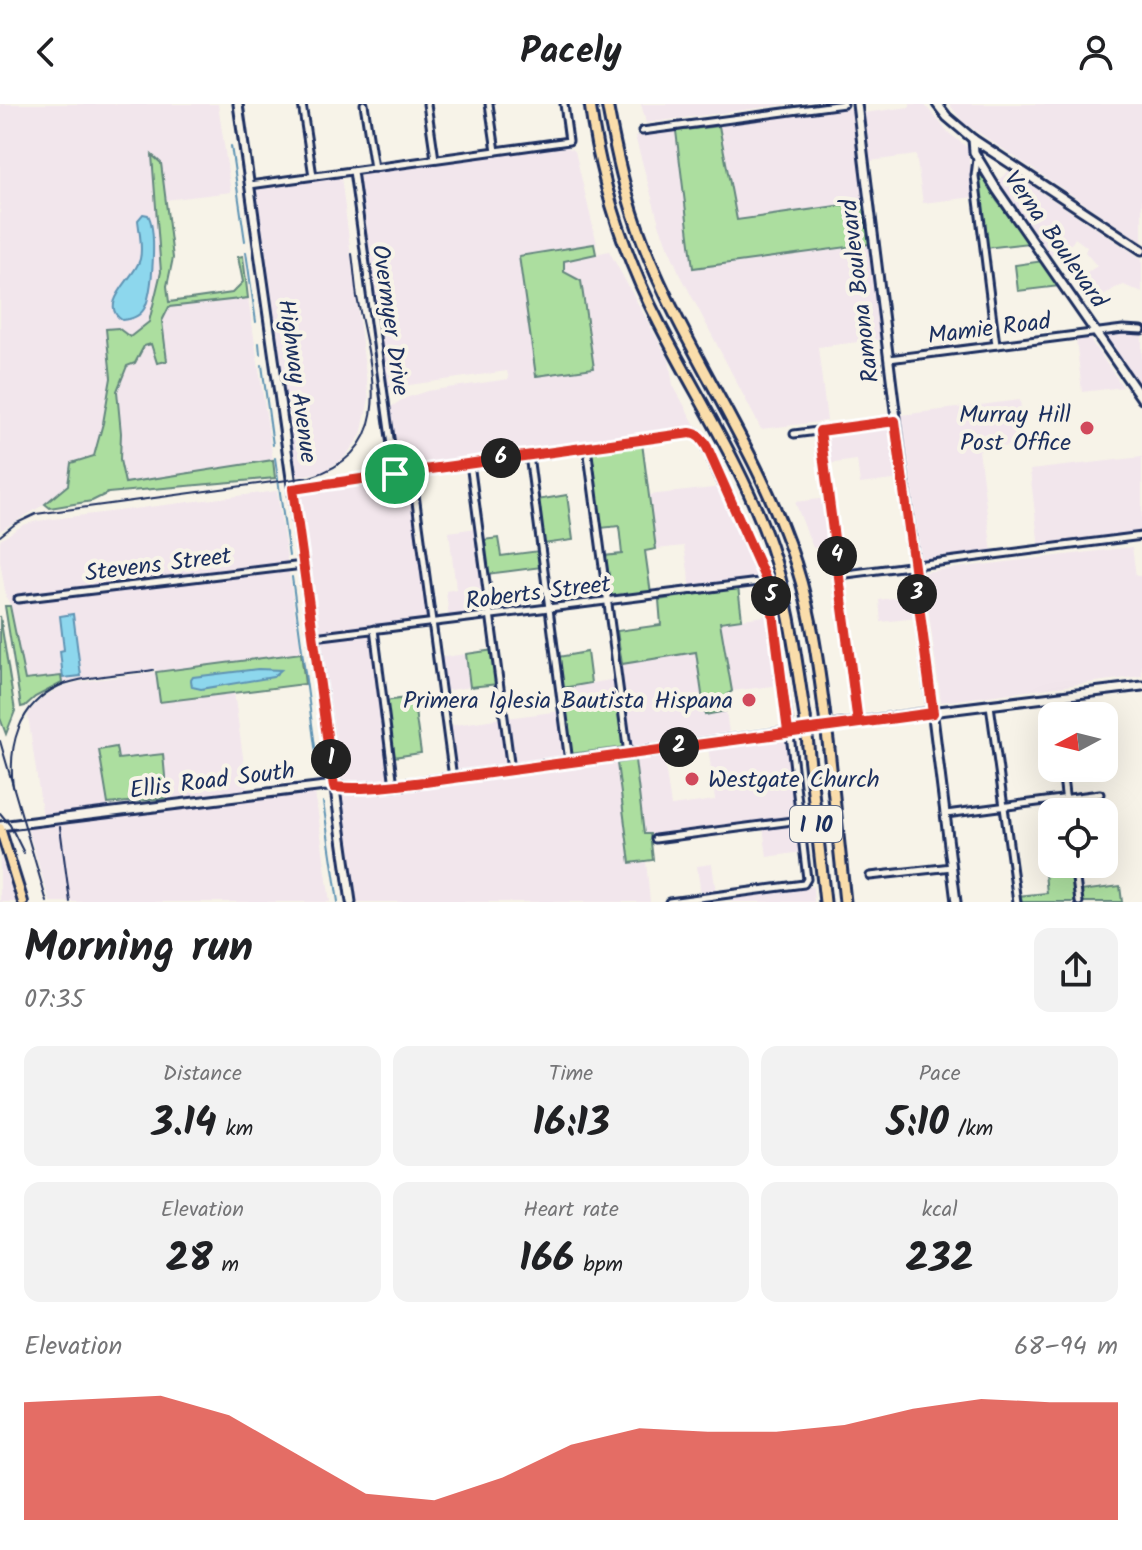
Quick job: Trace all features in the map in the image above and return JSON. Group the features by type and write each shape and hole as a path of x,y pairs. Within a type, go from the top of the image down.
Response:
{"highway":[{"name":"I 10","path":"590,104 609,197 641,284 741,477 770,544 790,621 805,717 825,902"},
{"name":"I 10","path":"607,104 622,177 644,245 760,476 798,568 811,621 824,709 845,902"}],"main road":[{"path":"0,827 23,902"}],"street":[{"name":"Highway Avenue","path":"238,104 351,902"},
{"path":"302,104 313,176"},
{"path":"364,104 374,168"},
{"path":"427,104 435,159"},
{"path":"489,104 496,151"},
{"path":"250,185 569,141 564,104"},
{"path":"642,131 844,104"},
{"name":"Ramona Boulevard","path":"857,104 956,902"},
{"path":"937,104 973,139 1142,250"},
{"name":"Verna Boulevard","path":"973,139 977,159 1142,399"},
{"path":"977,159 975,176 996,345"},
{"name":"Overmyer Drive","path":"353,171 395,474"},
{"name":"Mamie Road","path":"888,359 1123,329 1142,330"},
{"path":"794,434 895,421"},
{"path":"820,431 858,723"},
{"path":"293,489 690,433 702,439 771,596 807,876 804,884 729,898 669,902"},
{"path":"587,447 628,754"},
{"path":"529,455 569,762"},
{"path":"470,463 511,770"},
{"path":"412,472 453,778"},
{"path":"839,575 1142,536"},
{"name":"Stevens Street","path":"18,599 303,565"},
{"name":"Roberts Street","path":"314,637 767,581"},
{"path":"374,629 394,786"},
{"name":"Ellis Road South","path":"0,827 325,786 394,786 1142,686"},
{"path":"1054,698 1054,702"},
{"path":"990,705 1017,902"},
{"path":"1073,798 1100,794"},
{"path":"946,814 1038,802"},
{"path":"655,839 800,820"},
{"path":"870,876 952,867"},
{"path":"1076,878 1079,902"}],"shaded area":[{"path":"0,104 218,104 231,192 166,200 161,163 153,156 161,272 149,322 130,337 106,330 111,378 94,457 45,504 0,531","holes":["140,254 144,309 114,300 132,275"]},
{"path":"641,104 791,104 646,123"},
{"path":"910,104 924,104 950,134 967,147 975,197 923,203 916,155 870,161 863,113 910,107"},
{"path":"949,104 1142,104 1142,242 964,123"},
{"path":"847,107 855,115 865,202 737,220 719,126"},
{"path":"676,131 693,268 870,244 882,339 818,347 827,421 761,429 678,270 660,227 635,136"},
{"path":"565,146 575,151 597,244 519,256 536,375 584,370 564,261 609,251 669,360 673,385 696,427 692,431 405,470 399,467 391,407 403,399 427,391 509,379 507,371 388,388 359,177 370,171"},
{"path":"1009,171 1142,259 1142,293 1124,285 1094,303 1078,279 1097,266 1085,252 1087,247 1075,238 1048,258 995,183"},
{"path":"341,176 369,399 361,435 344,458 323,472 295,477 253,194 258,188"},
{"path":"248,298 273,460 125,484 120,460 117,391 127,366 135,363 144,346 152,344 167,361 162,321 168,307"},
{"path":"1113,333 1142,333 1142,395 1107,344 1107,338"},
{"path":"1088,337 1124,387 1082,392 1076,338"},
{"path":"1020,400 1025,444 979,450 992,553 922,562 918,556 901,415"},
{"path":"888,425 895,430 901,479 860,484 857,460 827,464 825,434"},
{"path":"1142,457 1142,534 1039,548 1030,470"},
{"path":"403,477 411,481 428,619 425,622 319,634 297,497 301,492"},
{"path":"718,486 761,577 759,580 691,589 684,546 656,549 649,495"},
{"path":"277,491 301,653 156,672 161,702 234,692 248,793 171,801 167,798 162,754 118,759 116,748 99,751 107,809 43,818 29,712 42,698 61,687 155,672 156,669 62,683 60,676 25,680 11,606 6,597 0,540 23,525 37,521"},
{"path":"827,498 833,544 813,548 795,502"},
{"path":"477,528 488,612 449,618 446,591 456,589 449,532"},
{"path":"1132,547 1136,576 1142,576 1142,676 941,702 923,572"},
{"path":"915,595 918,618 881,622 879,600"},
{"path":"772,615 781,685 732,691 720,622"},
{"path":"369,633 373,637 391,780 389,783 367,785 343,784 337,775 317,644 321,639"},
{"path":"696,652 704,715 726,711 729,733 630,747 618,667"},
{"path":"466,654 470,687 443,691 438,658"},
{"path":"616,679 619,703 564,710 562,688"},
{"path":"561,711 564,760 519,766 512,760 506,718"},
{"path":"502,718 508,763 504,768 457,772 453,767 448,726"},
{"path":"779,736 787,742 797,815 794,819 650,838 650,834 645,834 634,756 663,752 671,806 715,800 708,746"},
{"path":"616,758 630,863 646,861 650,902 353,902 339,801 343,793"},
{"path":"315,792 330,902 50,902 27,827"},
{"path":"794,823 798,826 802,852 767,857 763,827"},
{"path":"0,854 9,881 13,880 20,902 0,902"},
{"path":"712,864 716,893 701,895 697,866"},
{"path":"813,886 814,902 731,902 734,897"}],"green space":[{"path":"719,126 737,220 865,202 870,244 693,268 676,131"},
{"path":"152,155 161,163 173,258 167,286 169,302 232,293 243,282 238,257 243,256 248,298 169,307 162,321 167,361 157,363 151,344 144,346 135,363 127,366 117,391 120,460 125,483 273,460 275,478 108,493 92,501 50,508 45,504 68,485 71,463 94,456 111,378 106,329 118,328 130,337 149,322 161,272"},
{"path":"979,176 982,176 1030,243 986,248"},
{"path":"594,244 596,254 564,261 564,272 581,281 594,368 536,376 519,256"},
{"path":"1043,261 1060,286 1018,291 1015,265"},
{"path":"642,443 656,549 645,551 651,594 613,600 609,595 604,556 622,554 619,526 601,528 592,454 595,450"},
{"path":"567,495 573,540 543,544 537,500"},
{"path":"498,538 501,556 539,551 542,567 487,574 483,540"},
{"path":"738,587 742,619 720,622 732,691 724,698 726,711 705,715 696,652 622,664 617,631 661,625 659,600"},
{"path":"5,606 10,606 25,680 61,676 62,683 21,707"},
{"path":"0,616 15,711 6,734 0,718"},
{"path":"494,650 498,684 470,687 466,654"},
{"path":"587,652 591,683 562,688 558,657"},
{"path":"301,653 305,684 160,702 156,672"},
{"path":"413,697 421,753 393,757 385,701"},
{"path":"619,703 625,747 570,754 564,710"},
{"path":"116,747 118,759 163,754 167,798 108,804 99,750"},
{"path":"635,760 644,834 650,834 653,860 630,863 617,763"},
{"path":"1046,878 1072,878 1075,902 1019,902 1018,896 1047,893"},
{"path":"1120,886 1122,902 1082,902 1080,891"}],"water":[{"path":"143,214 148,215 151,223 153,262 150,290 142,312 122,320 115,314 114,306 120,290 140,259 138,220"},
{"path":"73,614 81,676 63,678 60,616"},
{"path":"258,669 281,670 273,677 201,689 192,687 193,677"}],"waterway":[{"path":"231,146 245,241"},
{"path":"246,252 256,322"},
{"path":"259,343 260,354"},
{"path":"262,365 273,445"},
{"path":"275,458 289,556"},
{"path":"292,577 319,776"},
{"path":"323,802 338,902"}],"railway":[{"path":"0,536 15,524 36,514 310,477 339,464 358,447 368,426 372,402 372,377 352,254"},
{"path":"13,787 12,757 19,728 25,715 45,694 79,680 153,670"},
{"path":"0,741 47,902"},
{"path":"0,813 10,825 24,853"},
{"path":"60,827 70,902"}],"place":[{"name":"Murray Hill Post Office","path":"1087,428"},
{"name":"Primera Iglesia Bautista Hispana","path":"749,700"},
{"name":"Westgate Church","path":"692,779"}],"route":[{"path":"895,421 933,713 394,786 334,787 293,489 395,474 696,434 707,447 770,589 788,732 858,723 820,431 895,421"}]}
